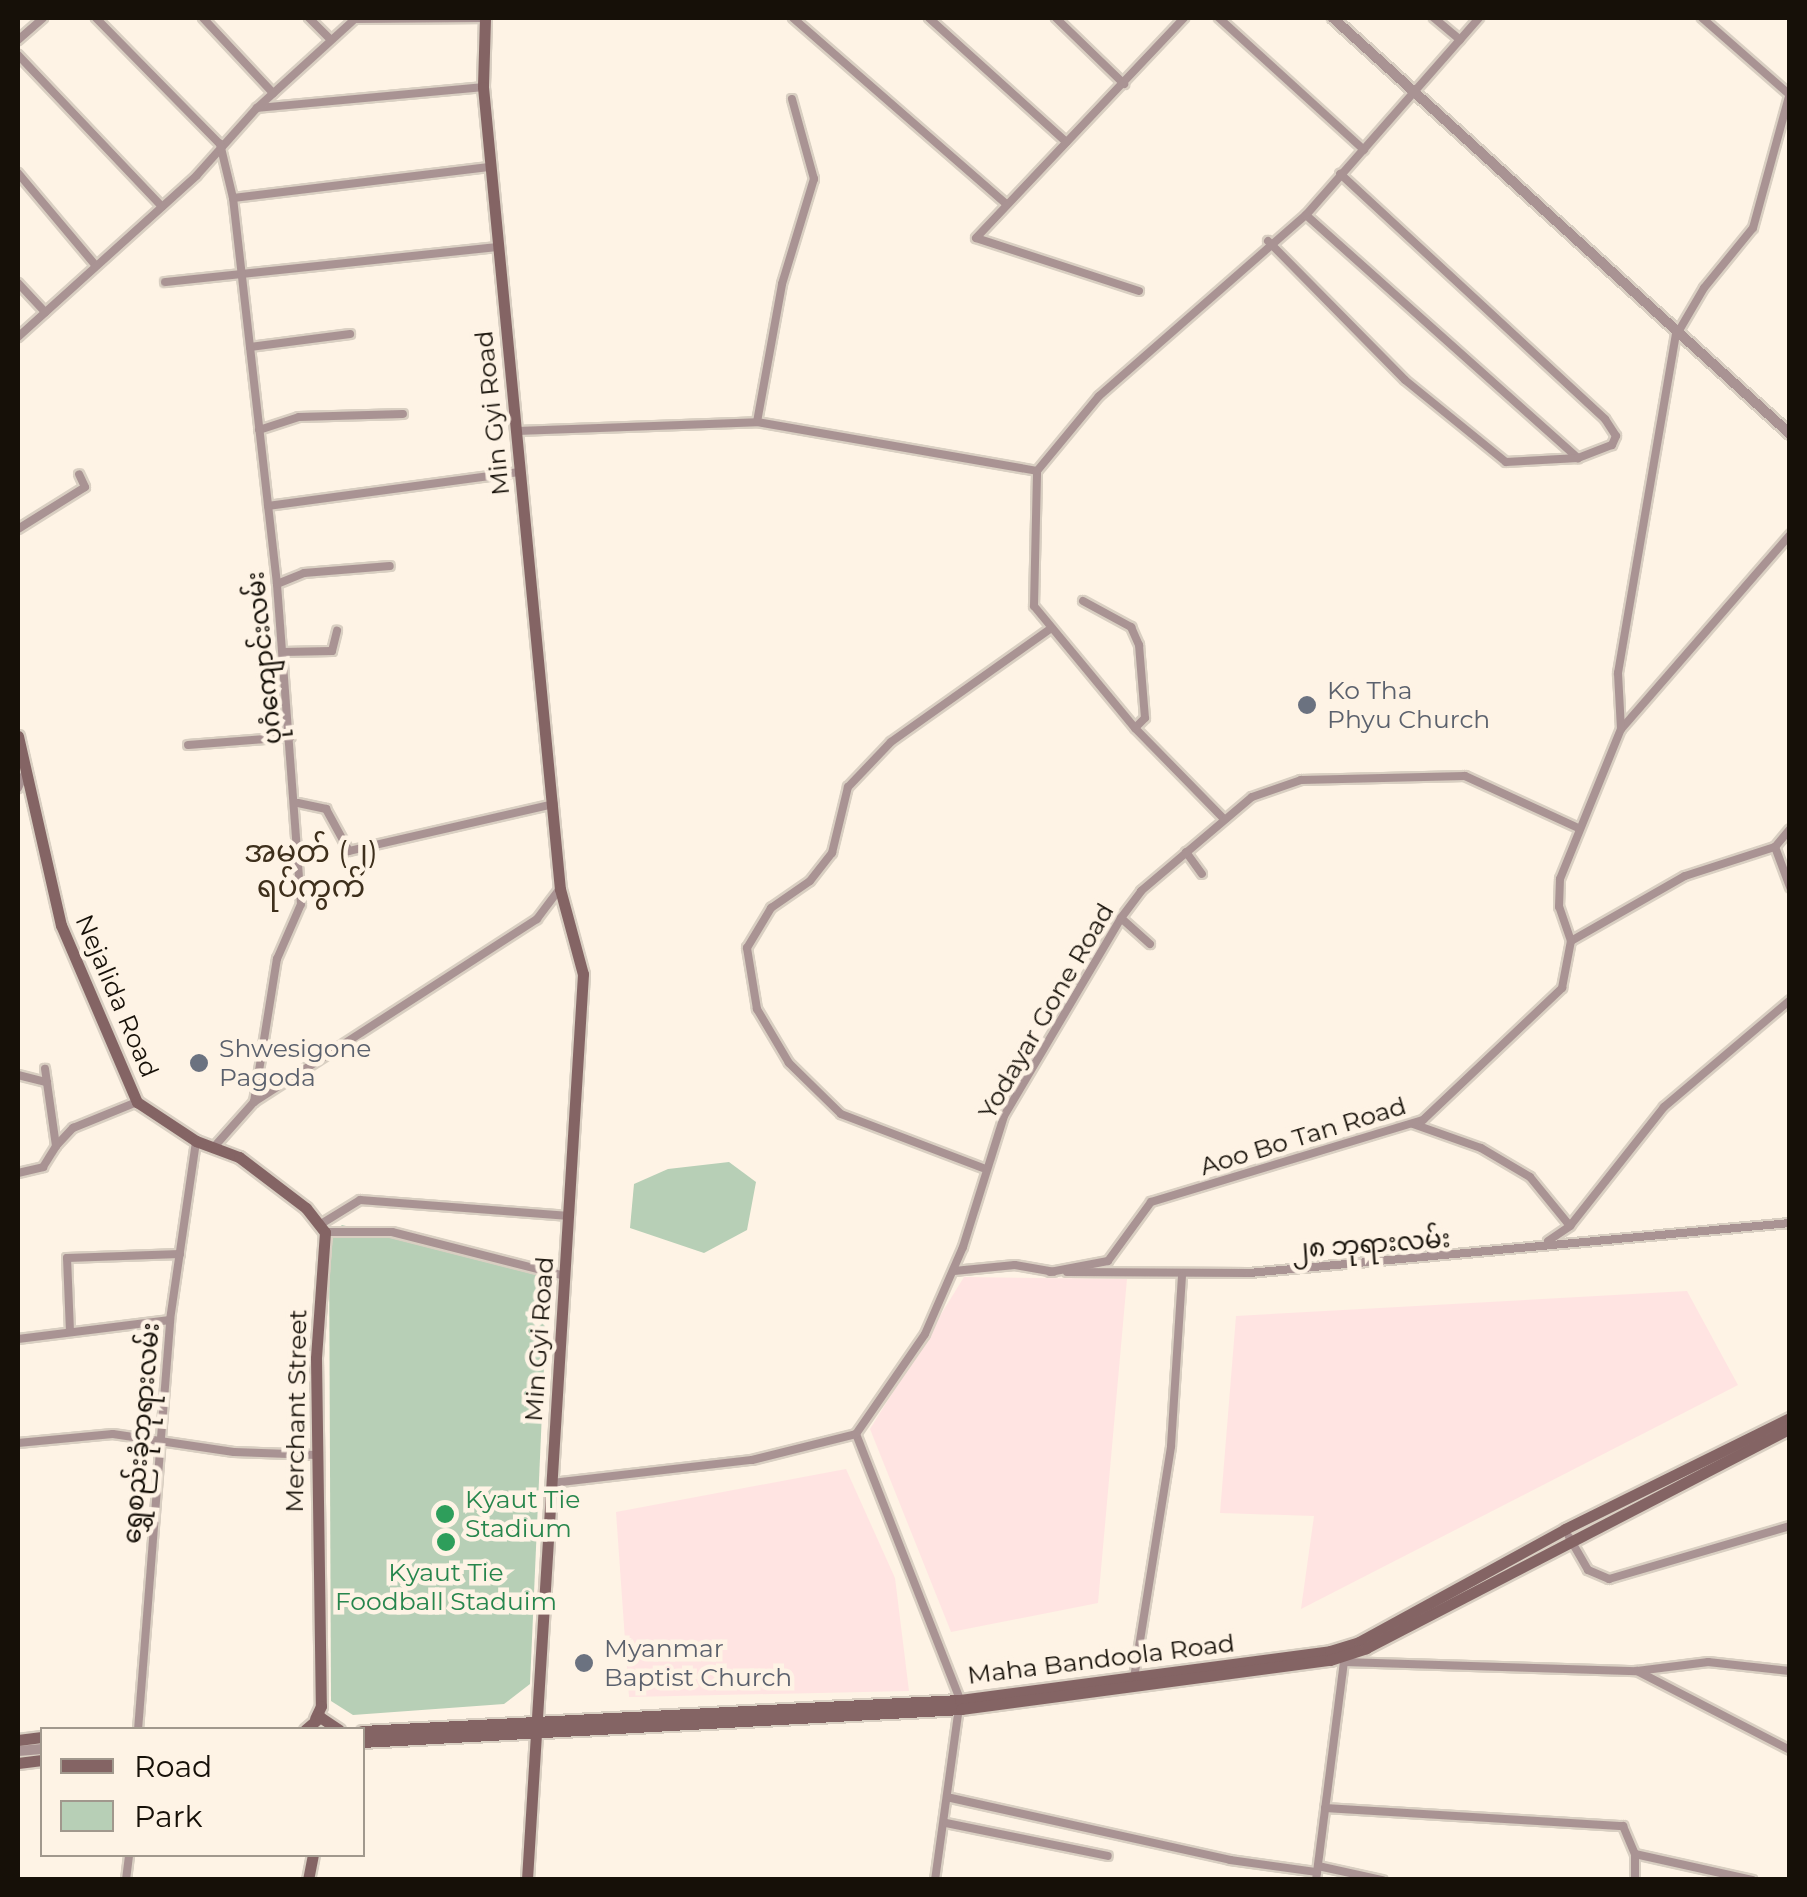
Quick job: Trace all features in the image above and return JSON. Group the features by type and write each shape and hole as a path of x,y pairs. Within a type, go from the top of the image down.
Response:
{"main road":[{"name":"Min Gyi Road","path":"485,18 483,87 560,889 583,974 527,1880"},
{"name":"Nejalida Road","path":"18,736 61,925 137,1102 196,1142 239,1157 323,1228"},
{"name":"Merchant Street","path":"321,1706 316,1456 323,1228"},
{"name":"Maha Bandoola Road","path":"365,1731 960,1704 1346,1655 1567,1533 1790,1418"},
{"name":"Maha Bandoola Road","path":"1567,1533 1790,1428"},
{"name":"Maha Bandoola Road","path":"960,1704 1346,1655"},
{"path":"308,1727 321,1706"},
{"path":"321,1706 336,1727"},
{"path":"315,1719 329,1719"},
{"name":"Maha Bandoola Road","path":"365,1742 538,1726"}],"street":[{"path":"18,40 43,18"},
{"path":"96,18 220,144"},
{"path":"203,18 274,92"},
{"path":"309,18 331,40"},
{"path":"18,337 162,207 220,144 355,18 485,18"},
{"path":"793,18 1006,204"},
{"path":"929,18 1066,142"},
{"path":"1056,18 1124,84"},
{"path":"1140,291 985,245 976,238 1182,18"},
{"path":"1220,18 1364,150"},
{"path":"1333,18 1790,434"},
{"path":"1434,18 1460,40"},
{"path":"1224,819 1134,728 1034,606 1037,471 1099,396 1268,241 1306,214 1478,18"},
{"path":"1621,729 1618,673 1676,334 1704,288 1752,228 1789,94 1702,18"},
{"path":"18,55 162,207"},
{"path":"257,108 483,87"},
{"path":"756,422 782,284 814,179 792,98"},
{"name":"ပုဂံကျောင်းလမ်း","path":"220,144 233,198 298,803 295,873 301,904 277,959 254,1102"},
{"path":"233,198 492,167"},
{"path":"18,173 96,266"},
{"path":"1268,241 1405,380 1506,462 1578,458 1612,445 1616,436 1605,418 1340,174"},
{"path":"1306,214 1578,458"},
{"path":"164,282 240,269 498,246"},
{"path":"18,283 45,312"},
{"path":"250,346 350,334"},
{"path":"259,430 300,417 404,414"},
{"path":"516,432 756,422 1037,471"},
{"path":"268,506 521,472"},
{"path":"18,529 85,486 79,474"},
{"path":"1621,729 1790,535"},
{"path":"277,584 304,573 390,566"},
{"path":"1083,601 1131,627 1140,645 1145,718 1134,728"},
{"path":"983,1168 841,1114 790,1063 758,1009 746,948 771,908 810,881 832,854 848,787 891,742 1050,629"},
{"path":"283,652 332,651 336,631"},
{"name":"Aoo Bo Tan Road","path":"1050,1272 1108,1261 1151,1202 1414,1124 1562,988 1571,941 1559,907 1560,879 1576,827 1621,729"},
{"path":"188,744 291,737"},
{"path":"18,788 23,767"},
{"name":"Yodayar Gone Road","path":"856,1434 924,1334 954,1271 983,1168 1004,1116 1120,918 1224,819 1252,797 1301,780 1465,776 1576,827"},
{"path":"298,803 326,809 348,851 554,804"},
{"path":"1571,941 1684,876 1775,847 1790,829"},
{"path":"1775,847 1790,886"},
{"path":"1186,852 1202,874"},
{"path":"214,1147 254,1102 537,919 560,889"},
{"path":"1120,918 1150,944"},
{"path":"1548,1242 1570,1226 1664,1108 1790,1000"},
{"path":"45,1069 56,1146"},
{"path":"18,1075 47,1082"},
{"path":"18,1173 43,1167 73,1128 137,1102"},
{"path":"1414,1124 1481,1148 1530,1177 1570,1226"},
{"name":"ရွှေစည်းခုံဘုရားလမ်း","path":"138,1727 170,1320 196,1142"},
{"path":"323,1228 360,1200 571,1216"},
{"name":"၂၈ ဘုရားလမ်း","path":"954,1271 1014,1265 1050,1272 1182,1276 1478,1256 1548,1242 1790,1222"},
{"path":"323,1228 392,1232 564,1276"},
{"path":"70,1332 67,1258 180,1254"},
{"path":"1134,1680 1171,1446 1182,1276"},
{"path":"18,1339 170,1320"},
{"path":"18,1443 113,1434 160,1437 234,1452 316,1456"},
{"path":"552,1483 735,1462 856,1434 960,1704 950,1798 935,1880"},
{"path":"1567,1533 1588,1570 1609,1579 1790,1526"},
{"path":"1317,1872 1346,1655 1637,1671 1708,1662 1790,1672"},
{"path":"1637,1671 1790,1750"},
{"path":"950,1798 1230,1860 1382,1880"},
{"path":"1325,1808 1623,1826 1635,1854 1635,1880"},
{"path":"946,1822 1108,1856"},
{"path":"1635,1854 1752,1880"}],"shaded area":[{"path":"964,1277 1127,1279 1098,1603 951,1632 870,1429"},
{"path":"1687,1291 1738,1385 1301,1609 1314,1516 1220,1513 1236,1316"},
{"path":"846,1469 895,1578 909,1691 629,1697 616,1512"}],"green space":[{"path":"729,1162 756,1182 747,1230 704,1253 630,1228 634,1184 668,1169"},
{"path":"342,1225 548,1276 530,1684 504,1704 353,1715 331,1701 329,1236"}],"place":[{"name":"Ko Tha Phyu Church","path":"1307,705"},
{"name":"Shwesigone Pagoda","path":"199,1063"},
{"name":"Kyaut Tie Stadium","path":"445,1514"},
{"name":"Kyaut Tie Foodball Staduim","path":"446,1542"},
{"name":"Myanmar Baptist Church","path":"584,1663"}],"district":[{"name":"အမှတ် (၂) ရပ်ကွက်","path":"311,869"}]}
